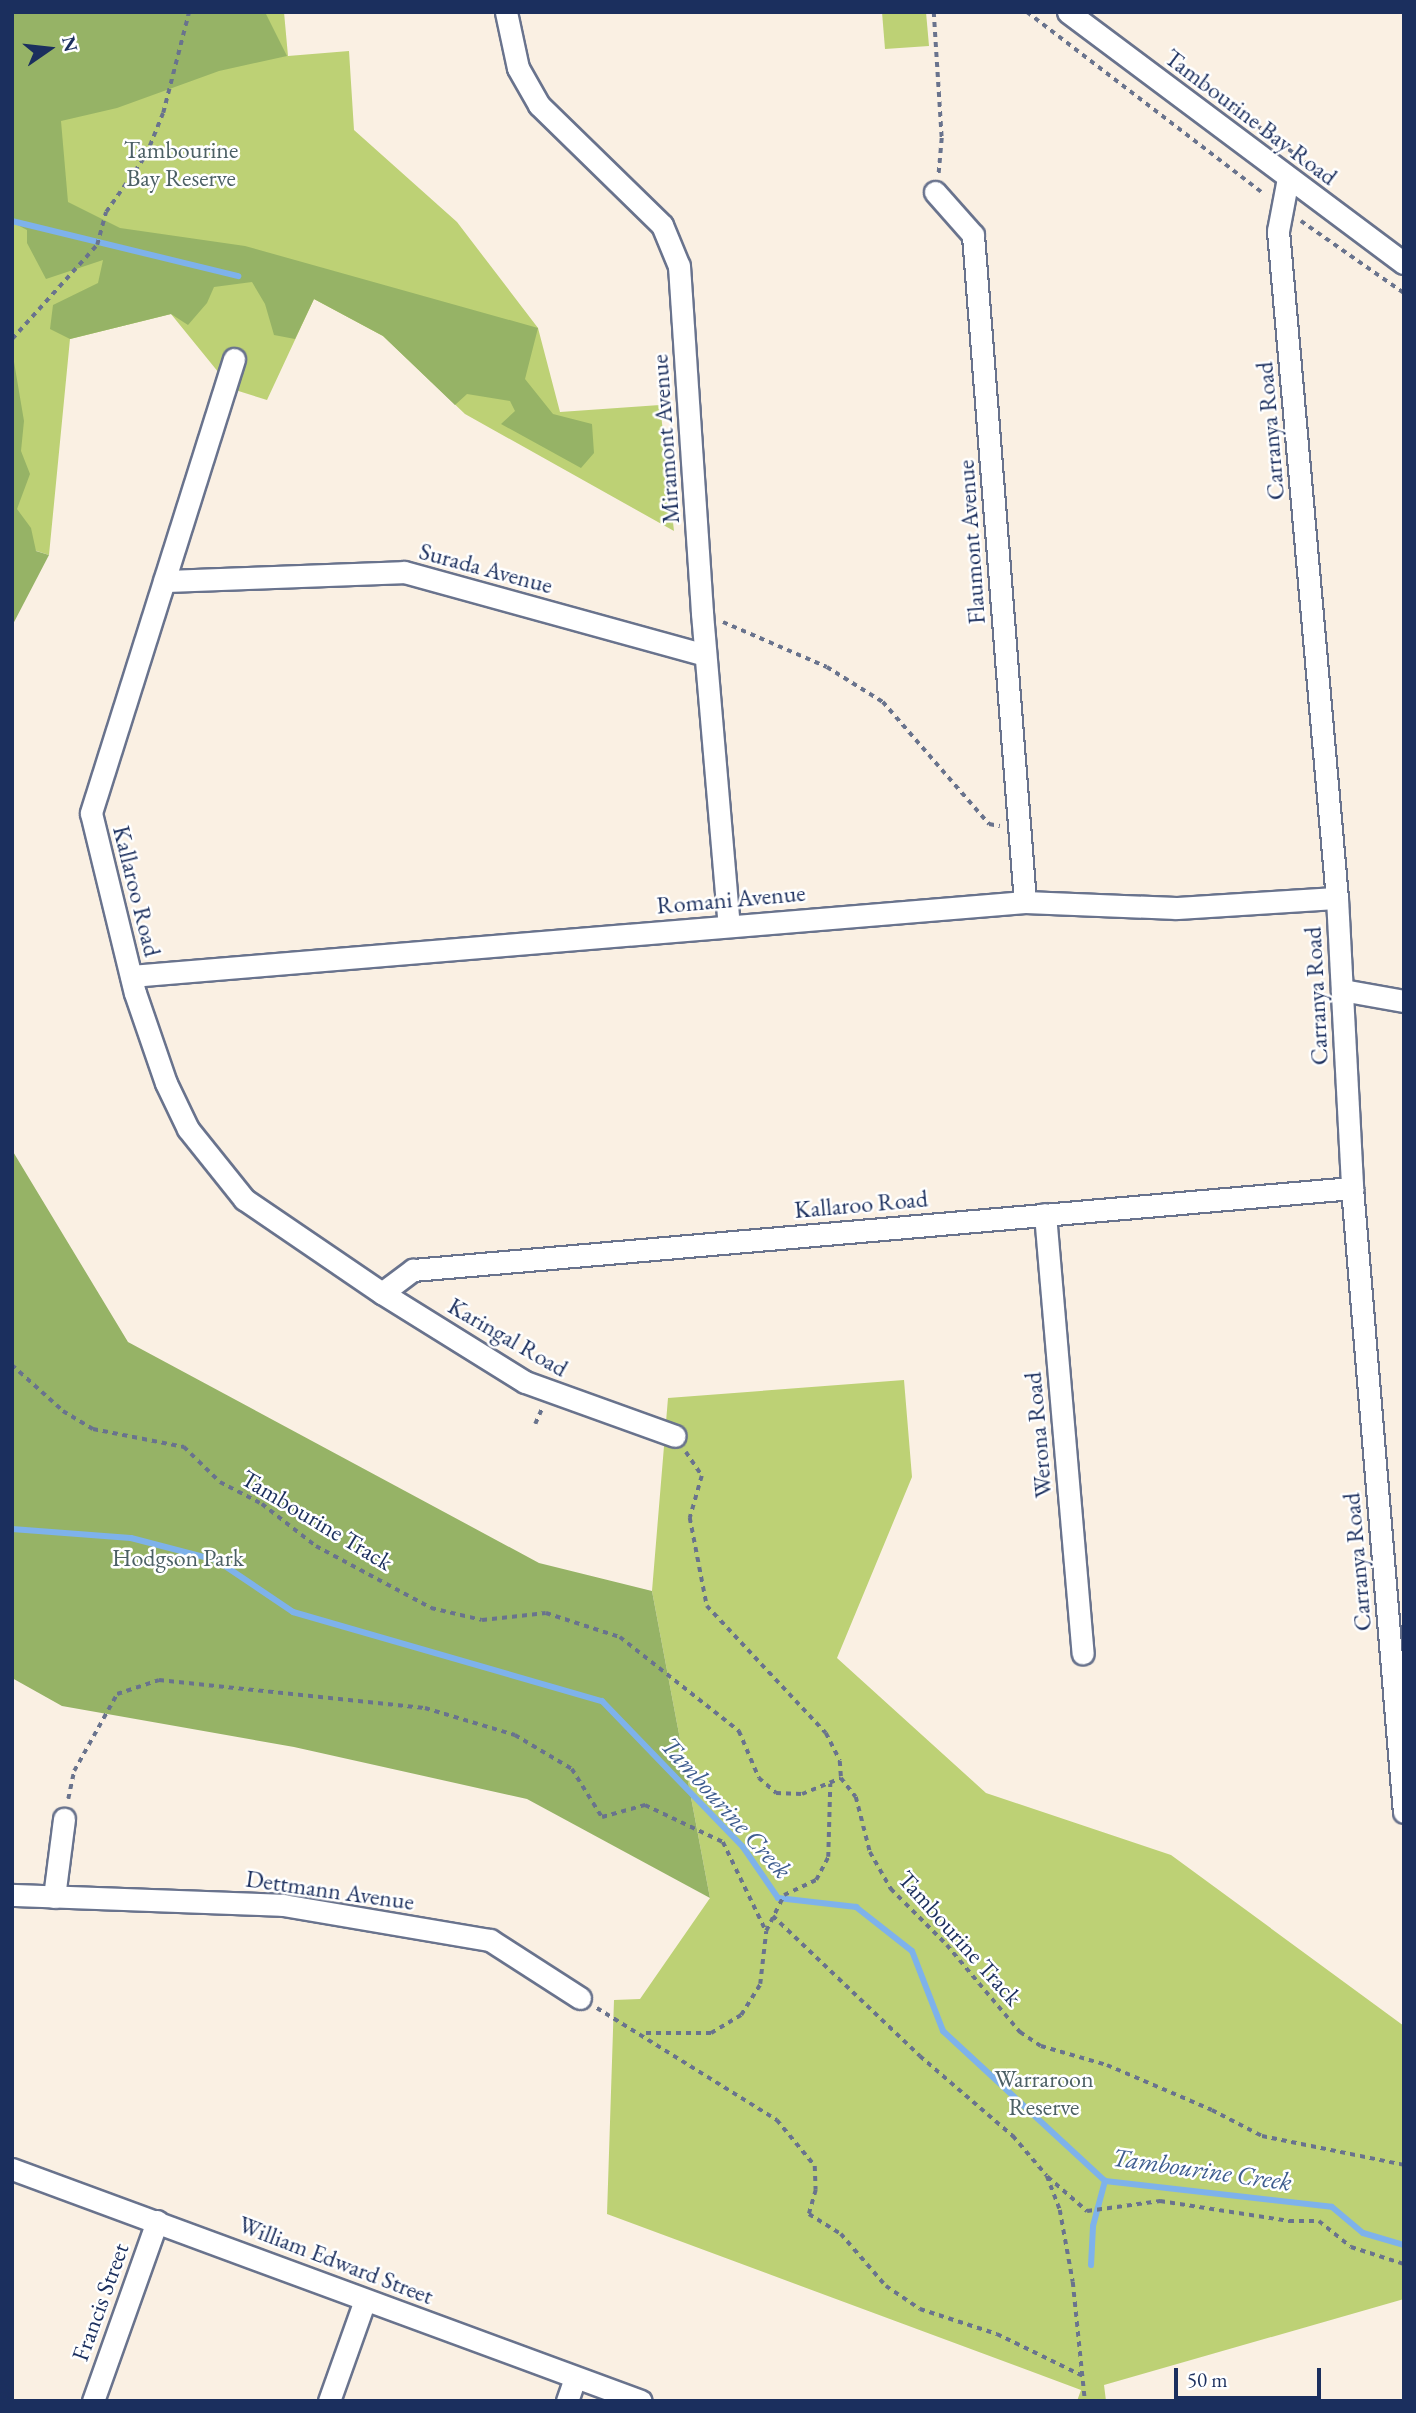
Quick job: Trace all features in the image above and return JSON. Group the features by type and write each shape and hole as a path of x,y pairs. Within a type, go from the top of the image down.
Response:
{"street":[{"name":"Miramont Avenue","path":"506,12 518,68 539,105 662,225 673,246 683,313 705,655 729,925"},
{"name":"Tambourine Bay Road","path":"1068,12 1404,263"},
{"name":"Carranya Road","path":"1288,178 1281,205 1279,231 1337,898 1353,1188 1404,1812"},
{"name":"Flaumont Avenue","path":"935,192 973,235 1025,902"},
{"name":"Kallaroo Road","path":"234,359 91,813 131,976 174,1103 222,1176 244,1199 363,1280"},
{"name":"Surada Avenue","path":"164,581 404,572 705,655"},
{"name":"Romani Avenue","path":"131,976 1025,902 1176,908 1337,898"},
{"path":"1342,990 1404,1001"},
{"name":"Kallaroo Road","path":"382,1293 413,1270 1353,1188"},
{"name":"Werona Road","path":"1045,1214 1083,1653"},
{"name":"Karingal Road","path":"363,1280 548,1393 675,1436"},
{"path":"54,1897 64,1819"},
{"name":"Dettmann Avenue","path":"12,1895 283,1905 490,1940 580,1998"},
{"name":"William Edward Street","path":"12,2169 641,2401"},
{"name":"Francis Street","path":"93,2401 157,2221"},
{"path":"329,2401 365,2300"},
{"path":"567,2401 575,2378"}],"path":[{"path":"12,339 97,246 106,212 146,155 163,113 189,12"},
{"path":"934,12 942,138 935,192"},
{"path":"1027,12 1281,205 1404,293"},
{"name":"Tambourine Bay Road","path":"1166,58 1328,179"},
{"path":"702,613 827,667 883,702 989,824 1020,831"},
{"name":"Tambourine Track","path":"12,1365 63,1411 93,1429 184,1447 220,1482 262,1504 316,1546 431,1608 482,1620 546,1613 620,1637 739,1731 766,1787 776,1793 802,1794 841,1778 856,1797 870,1852 891,1889 947,1945 1020,2032 1041,2046 1107,2065 1212,2110 1262,2136 1404,2165"},
{"path":"675,1436 702,1476 690,1518 707,1606 826,1733 840,1761 841,1778"},
{"path":"64,1819 74,1770 117,1694 159,1680 425,1708 515,1735 572,1769 602,1817 645,1805 723,1842 766,1931"},
{"path":"643,2033 711,2033 741,2015 760,1984 766,1931 784,1895 816,1880 828,1857 830,1784"},
{"path":"774,1915 920,2056 1013,2136 1047,2176 1087,2211 1160,2201 1289,2221 1319,2221 1351,2247 1404,2264"},
{"path":"580,1998 643,2033 777,2120 815,2166 816,2189 808,2214 841,2234 886,2286 920,2309 997,2334 1085,2377"},
{"path":"1047,2176 1060,2210 1085,2377 1085,2401"}],"green space":[{"name":"Tambourine Bay Reserve","path":"12,12 284,12 288,56 349,51 354,130 457,222 538,328 560,412 660,405 674,531 465,414 383,336 314,299 267,400 232,389 171,314 70,339 49,555 12,543"},
{"path":"12,12 265,12 287,56 219,71 117,108 61,121 68,202 120,228 245,246 538,328 525,379 553,414 592,424 594,453 581,468 501,424 515,411 510,401 467,394 455,405 383,336 314,299 295,339 274,335 265,304 252,282 214,287 207,303 188,325 171,314 70,339 50,329 53,305 98,283 103,260 46,279 27,243 27,230 12,222"},
{"path":"882,12 926,12 929,46 885,49"},
{"path":"12,350 24,421 21,451 30,474 17,509 31,528 36,551 49,555 12,626"},
{"name":"Hodgson Park","path":"12,1150 128,1342 539,1563 652,1591 710,1898 527,1799 294,1747 62,1706 12,1678"},
{"name":"Warraroon Reserve","path":"904,1380 912,1477 837,1658 986,1793 1171,1855 1404,2026 1404,2299 1104,2385 1106,2401 1077,2401 1081,2390 607,2214 614,2000 640,1999 710,1898 652,1591 668,1398"}],"waterway":[{"path":"12,221 238,276"},
{"name":"Tambourine Creek","path":"12,1529 131,1538 216,1560 293,1612 602,1701 743,1847 778,1898 856,1907 912,1951 943,2031 1105,2181 1332,2207 1363,2233 1404,2245"},
{"path":"1091,2265 1093,2226 1105,2181"}]}
